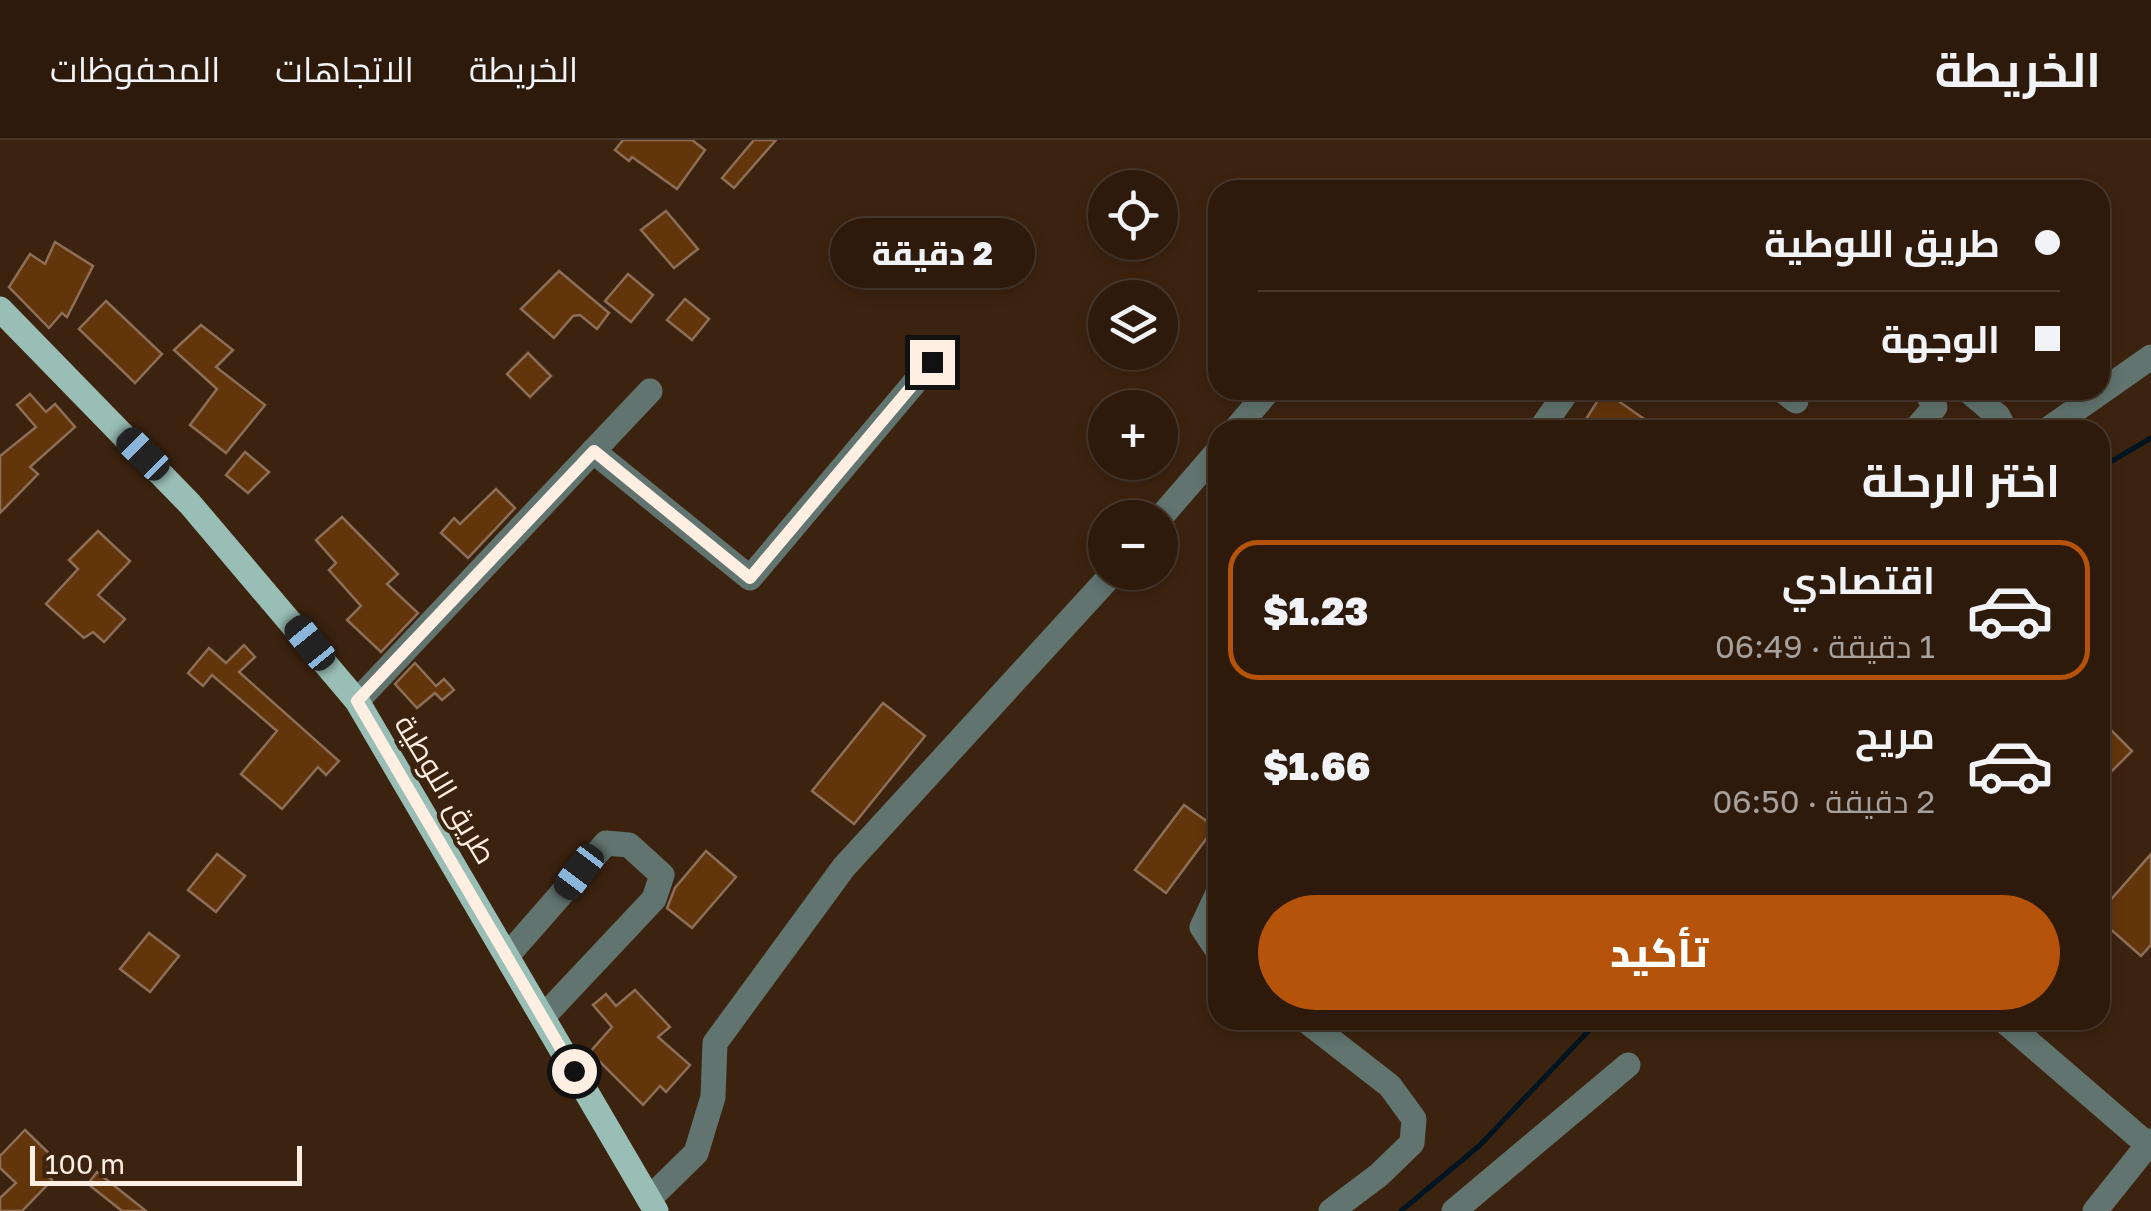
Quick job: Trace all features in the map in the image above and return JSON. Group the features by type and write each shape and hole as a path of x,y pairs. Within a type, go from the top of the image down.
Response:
{"main road":[{"name":"طريق اللوطية","path":"0,309 178,492 357,701 653,1205"}],"street":[{"path":"2110,386 2151,357"},
{"path":"594,451 750,578 932,362"},
{"path":"357,701 650,391"},
{"path":"1244,420 1260,400"},
{"path":"1923,420 1935,407 1931,400"},
{"path":"1979,400 2000,420"},
{"path":"2060,420 2089,400"},
{"path":"1175,500 1208,462"},
{"path":"653,1205 696,1153 713,1097 715,1043 844,866 1097,590"},
{"path":"507,956 606,843 630,844 662,874 654,899 542,1017"},
{"path":"1208,914 1202,927 1208,936"},
{"path":"1329,1030 1390,1086 1414,1118 1412,1144 1331,1211"},
{"path":"2014,1030 2149,1143 2094,1211"},
{"path":"1454,1211 1628,1065"}],"building":[{"path":"623,140 692,140 705,150 677,189 632,157 629,161 615,150"},
{"path":"754,140 776,140 734,188 722,178"},
{"path":"666,211 698,249 674,268 641,230"},
{"path":"55,242 93,266 67,317 62,313 49,328 9,287 30,254 45,264"},
{"path":"559,271 609,313 597,329 580,315 573,316 554,338 521,309"},
{"path":"628,274 653,295 631,322 605,301"},
{"path":"685,299 709,319 692,340 667,320"},
{"path":"106,301 162,354 135,383 79,329"},
{"path":"201,325 233,350 216,367 265,405 226,453 190,425 217,389 174,350"},
{"path":"528,353 551,376 530,397 507,374"},
{"path":"30,394 46,412 55,404 75,427 30,467 38,474 0,513 0,456 36,427 17,405"},
{"path":"1598,400 1617,400 1646,420 1585,420"},
{"path":"245,452 269,472 248,493 226,475"},
{"path":"496,489 515,508 468,558 441,533 454,518 460,524"},
{"path":"342,517 398,574 387,584 418,613 381,652 347,620 361,606 329,570 336,563 316,540"},
{"path":"98,531 130,561 98,595 125,619 104,642 93,632 84,638 46,604 78,569 69,560"},
{"path":"244,645 255,657 239,672 339,761 326,775 318,767 282,809 241,774 277,731 212,675 203,686 188,673 209,648 226,663"},
{"path":"415,663 436,686 444,679 454,690 442,700 435,693 417,708 395,684"},
{"path":"883,703 925,736 854,824 812,791"},
{"path":"2110,729 2132,751 2110,773"},
{"path":"1184,805 1208,822 1208,836 1166,893 1135,870"},
{"path":"706,851 736,877 692,928 667,908 675,888"},
{"path":"217,854 245,876 216,912 188,890"},
{"path":"2151,854 2151,945 2141,956 2110,929 2110,901"},
{"path":"149,933 179,956 150,992 120,969"},
{"path":"635,990 670,1027 658,1037 690,1065 666,1092 660,1086 643,1105 590,1052 612,1027 593,1005 606,994 616,1006"},
{"path":"25,1130 59,1163 47,1175 52,1180 22,1211 0,1211 0,1198 16,1183 0,1168 0,1156"},
{"path":"97,1172 146,1211 122,1211 88,1184"}],"waterway":[{"path":"2110,462 2151,438"},
{"path":"1401,1211 1479,1146 1589,1030"}],"route":[{"path":"574,1071 357,701 594,451 750,578 932,362"}]}
